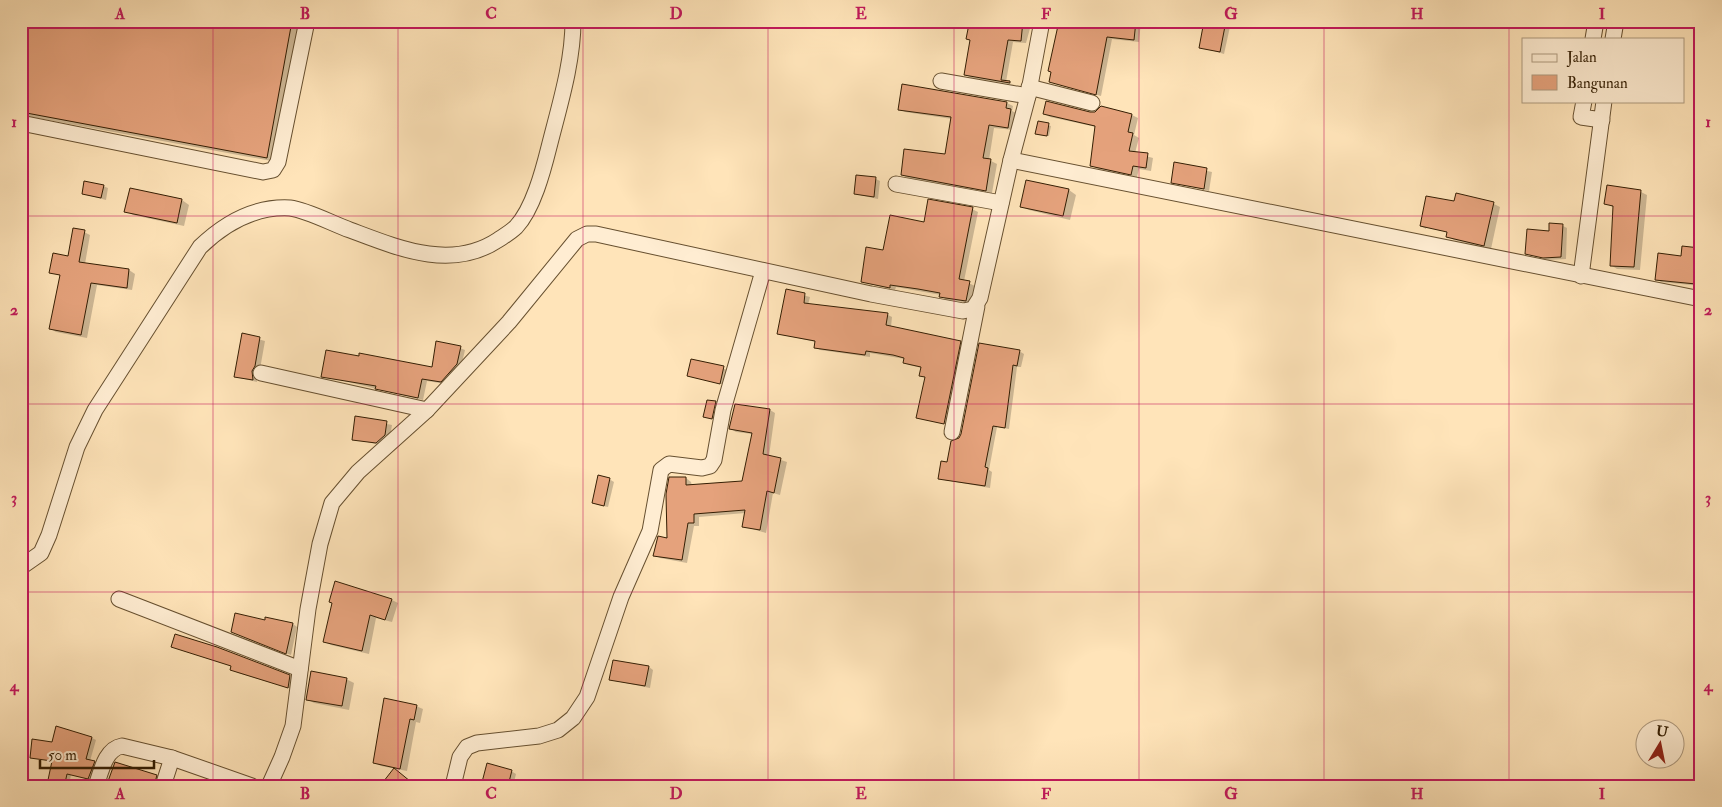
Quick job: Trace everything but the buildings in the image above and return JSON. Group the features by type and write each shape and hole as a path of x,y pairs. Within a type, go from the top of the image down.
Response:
{"street":[{"path":"21,123 263,172 273,170 278,162 307,21"},
{"path":"21,568 41,553 49,535 77,447 95,410 200,247 217,230 255,210 292,208 399,248 436,256 456,256 466,255 487,247 516,228 524,215 543,170 562,92 574,21"},
{"path":"952,432 976,306 984,286 1010,160 1028,92 1042,21"},
{"path":"1593,38 1596,21"},
{"path":"1613,38 1616,21"},
{"path":"941,81 1028,92 1092,103"},
{"path":"1584,102 1581,117 1602,120"},
{"path":"1581,276 1604,102"},
{"path":"1010,160 1701,299"},
{"path":"896,184 1001,203"},
{"path":"269,786 282,757 292,726 308,609 320,544 332,503 358,472 427,410 510,322 577,239 587,234 596,234 871,294 963,311 976,306"},
{"path":"453,786 460,757 467,747 477,743 539,736 558,730 573,718 586,697 622,597 650,531 661,470 669,464 702,468 710,466 714,460 723,410 763,271"},
{"path":"261,374 427,410"},
{"path":"119,599 300,669"},
{"path":"96,786 108,756 116,747 122,746 172,758 252,786"},
{"path":"163,786 172,758"}]}
